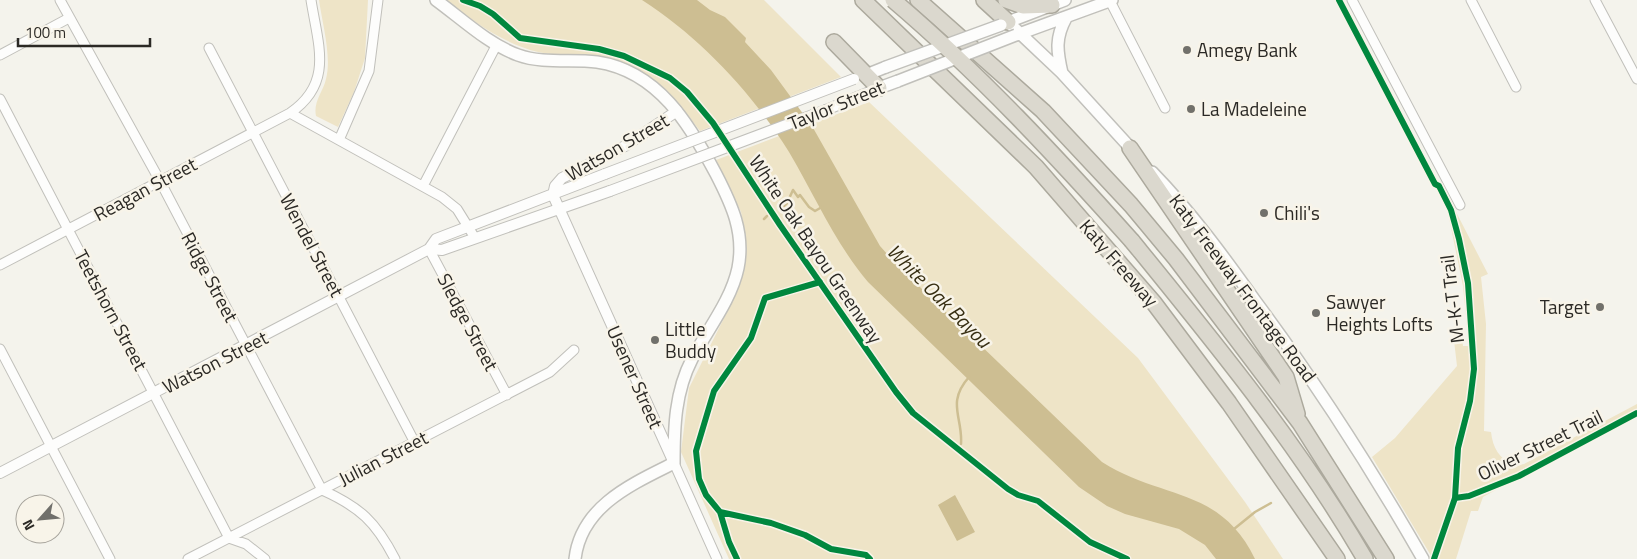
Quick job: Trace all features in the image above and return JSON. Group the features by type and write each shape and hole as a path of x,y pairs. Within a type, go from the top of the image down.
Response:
{"highway":[{"name":"Katy Freeway","path":"863,0 1036,167 1154,303 1263,451 1337,559"},
{"path":"893,0 922,25 1064,164 1132,241 1236,372 1340,515 1365,559"},
{"path":"918,0 1043,111 1131,205 1176,259 1301,424 1386,559"},
{"path":"984,0 1004,23"},
{"path":"1006,0 1023,6 1059,3"},
{"path":"834,42 872,90"},
{"path":"1130,148 1286,376 1301,424"},
{"path":"1283,438 1356,559"}],"main road":[{"path":"436,0 496,44 518,55 540,60 598,62 626,71 666,96 692,130 725,190 740,232 738,268 732,286 692,359 682,382 674,420 674,462 609,499 589,521 576,546 575,559"},
{"name":"Taylor Street","path":"872,90 1111,0"},
{"name":"Taylor Street","path":"860,77 1059,3"},
{"path":"1062,73 1057,53 1057,38 1066,18"},
{"name":"Katy Freeway Frontage Road","path":"1004,23 1062,73 1176,196 1222,255 1332,410 1423,559"}],"street":[{"name":"Ridge Street","path":"60,0 160,181 322,490"},
{"name":"Reagan Street","path":"0,264 290,113 305,103 318,78 321,64 311,0"},
{"path":"339,140 369,71 378,0"},
{"path":"1111,0 1165,108"},
{"path":"1352,0 1460,205"},
{"path":"1471,0 1516,87"},
{"path":"1595,0 1637,79"},
{"path":"0,55 70,18"},
{"path":"423,186 465,101 496,44"},
{"name":"Wendel Street","path":"209,48 414,441"},
{"name":"Taylor Street","path":"553,195 860,77"},
{"name":"Taylor Street","path":"559,208 736,145 872,90"},
{"name":"Teetshorn Street","path":"0,99 230,538"},
{"name":"Watson Street","path":"0,473 429,249 436,240 553,195 555,186 562,178 625,146 677,111"},
{"path":"290,113 423,186 457,209 469,226 474,238"},
{"name":"Usener Street","path":"553,195 717,559"},
{"name":"Watson Street","path":"429,249 442,250 559,208"},
{"name":"Sledge Street","path":"429,249 507,395"},
{"path":"0,349 110,559"},
{"name":"Julian Street","path":"188,559 550,372 574,350"},
{"path":"656,426 674,420"},
{"path":"322,490 353,506 378,528 395,559"},
{"path":"230,538 246,544 265,559"}],"shaded area":[{"path":"319,0 368,0 365,58 354,92 338,127 316,116 315,111 328,70 326,40"},
{"path":"446,0 764,0 841,77 700,131 668,94 644,75 630,67 615,61 538,52 525,48 489,31"},
{"path":"642,0 697,0 710,10 725,17 746,38 745,42 771,70 812,126 880,246 897,265 1102,462 1124,474 1188,497 1207,506 1225,518 1241,535 1255,559 1216,559 1205,545 1179,529 1125,514 1107,506 1079,487 868,282 845,251 789,152 759,109 705,49 685,31"},
{"path":"869,102 1138,358 1245,502 1283,559 729,559 681,452 689,388 737,292 746,259 746,238 741,212 716,160"},
{"path":"1455,210 1488,274 1481,277 1486,324 1484,431 1491,432 1493,443 1500,456 1513,466 1524,464 1637,404 1637,412 1483,497 1478,511 1471,511 1456,559 1433,559 1372,457 1395,438 1457,366 1453,332 1461,331 1463,346 1469,346 1463,286 1448,213"},
{"path":"955,495 975,532 957,541 938,505"}],"waterway":[{"path":"781,209 787,203 793,190 798,197 800,195 809,207 815,211 822,207"},
{"path":"764,219 767,216"},
{"path":"961,444 957,403 962,386 969,377"},
{"path":"1234,529 1255,512 1271,503"}],"cycle path":[{"name":"White Oak Bayou Greenway","path":"463,0 480,6 493,14 520,38 599,49 624,56 670,78 687,92 713,123 780,225 896,392 913,413 1008,489 1018,495 1038,501 1090,542 1127,559"},
{"name":"M-K-T Trail","path":"1339,0 1435,184 1439,186 1451,210 1468,283 1474,369 1470,401 1458,448 1455,498 1434,559"},
{"name":"White Oak Bayou Greenway","path":"737,559 729,542 720,512 706,495 699,479 696,451 714,391 751,338 765,298 820,282"},
{"name":"Oliver Street Trail","path":"1455,498 1469,496 1519,476 1637,413"},
{"path":"720,512 771,523 805,535 831,549 866,555 870,559"}],"place":[{"name":"Amegy Bank","path":"1187,50"},
{"name":"La Madeleine","path":"1191,109"},
{"name":"Chili's","path":"1264,213"},
{"name":"Target","path":"1600,307"},
{"name":"Sawyer Heights Lofts","path":"1316,313"},
{"name":"Little Buddy","path":"655,340"}],"water label":[{"name":"White Oak Bayou","path":"939,296"}]}
